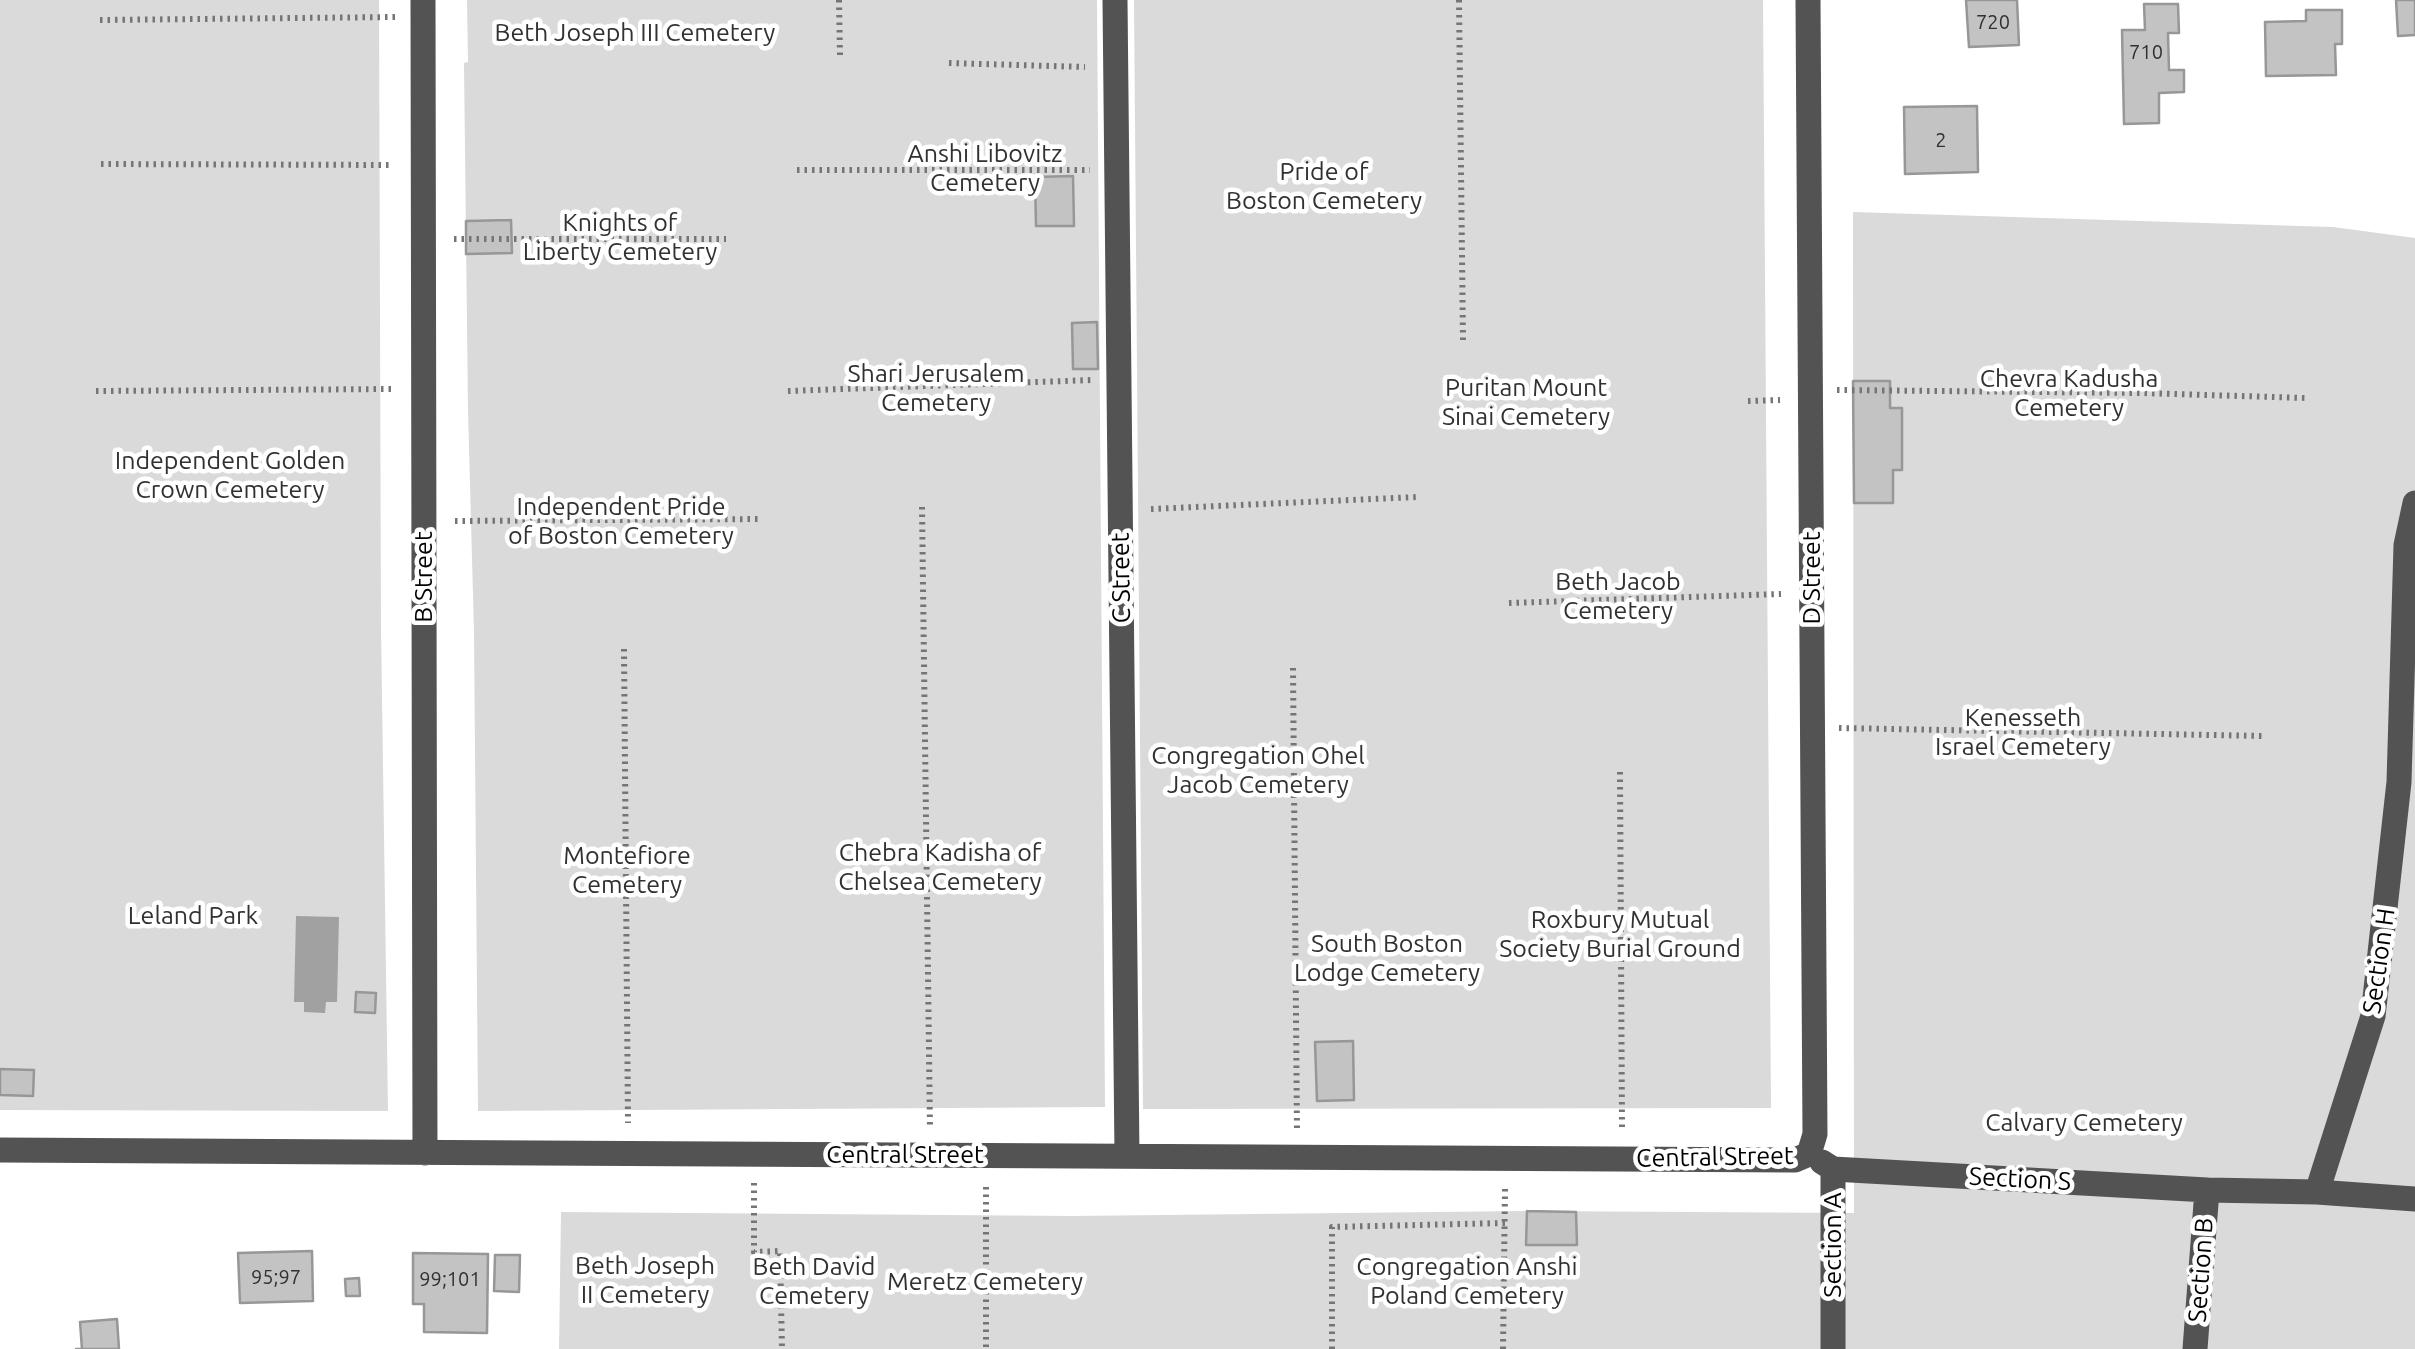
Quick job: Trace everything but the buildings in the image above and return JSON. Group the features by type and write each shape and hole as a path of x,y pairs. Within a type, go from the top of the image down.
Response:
{"street":[{"name":"C Street","path":"1115,0 1126,1156"},
{"name":"D Street","path":"1808,0 1815,1134 1809,1154"},
{"name":"B Street","path":"422,8 425,1153"},
{"name":"Section H","path":"2316,1192 2374,1016 2400,782 2406,546 2415,503"},
{"name":"Central Street","path":"0,1150 1796,1160 1809,1154"},
{"name":"Section A","path":"1809,1154 1833,1169 1833,1349"},
{"name":"Section S","path":"1833,1169 2415,1199"},
{"name":"Section B","path":"2195,1349 2206,1190"}],"path":[{"path":"840,0 840,55"},
{"path":"1460,0 1464,340"},
{"path":"100,20 422,8"},
{"path":"949,63 1092,67"},
{"path":"101,164 423,165"},
{"path":"797,170 1116,170"},
{"path":"423,238 726,239"},
{"path":"788,392 1118,380"},
{"path":"96,391 424,388"},
{"path":"1811,389 2306,398"},
{"path":"1120,510 1417,496"},
{"path":"922,507 930,1155"},
{"path":"424,522 762,519"},
{"path":"1510,603 1812,594"},
{"path":"624,649 629,1154"},
{"path":"1294,668 1297,1157"},
{"path":"1813,728 2264,736"},
{"path":"1620,772 1622,1159"},
{"path":"986,1155 986,1349"},
{"path":"1504,1349 1506,1158"},
{"path":"754,1223 754,1252 780,1251 782,1349"},
{"path":"1332,1349 1332,1227 1505,1223"}],"green space":[{"path":"0,0 379,0 381,628 388,1111 0,1110"},
{"path":"467,0 1097,0 1105,1107 478,1111 464,63 468,62"},
{"path":"1134,0 1763,0 1771,1108 1143,1109"},
{"path":"1853,212 2333,227 2415,238 2415,1349 559,1349 561,1212 1072,1216 1527,1211 1854,1213"}],"shaded area":[{"path":"296,916 339,917 337,1002 326,1002 325,1013 304,1012 304,1002 294,1002"}],"park label":[{"name":"Beth Joseph III Cemetery","path":"635,33"},
{"name":"Anshi Libovitz Cemetery","path":"985,168"},
{"name":"Pride of Boston Cemetery","path":"1324,186"},
{"name":"Knights of Liberty Cemetery","path":"620,238"},
{"name":"Shari Jerusalem Cemetery","path":"936,388"},
{"name":"Chevra Kadusha Cemetery","path":"2069,394"},
{"name":"Puritan Mount Sinai Cemetery","path":"1526,402"},
{"name":"Independent Golden Crown Cemetery","path":"230,476"},
{"name":"Independent Pride of Boston Cemetery","path":"621,522"},
{"name":"Beth Jacob Cemetery","path":"1618,596"},
{"name":"Kenesseth Israel Cemetery","path":"2023,732"},
{"name":"Congregation Ohel Jacob Cemetery","path":"1258,770"},
{"name":"Chebra Kadisha of Chelsea Cemetery","path":"940,868"},
{"name":"Montefiore Cemetery","path":"627,870"},
{"name":"Leland Park","path":"193,916"},
{"name":"Roxbury Mutual Society Burial Ground","path":"1620,934"},
{"name":"South Boston Lodge Cemetery","path":"1387,958"},
{"name":"Calvary Cemetery","path":"2084,1123"},
{"name":"Beth Joseph II Cemetery","path":"645,1280"},
{"name":"Beth David Cemetery","path":"814,1282"},
{"name":"Meretz Cemetery","path":"985,1282"},
{"name":"Congregation Anshi Poland Cemetery","path":"1467,1282"}]}
